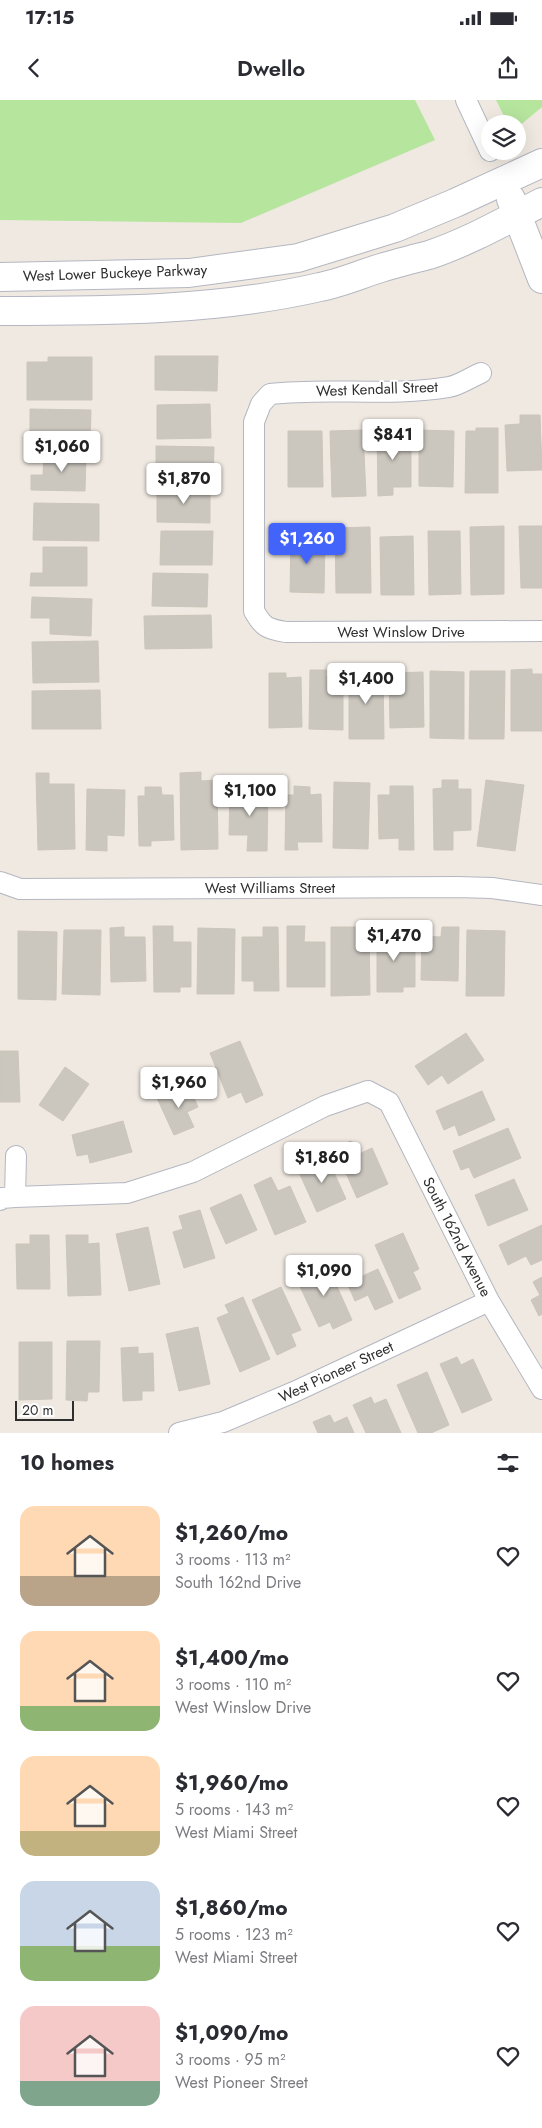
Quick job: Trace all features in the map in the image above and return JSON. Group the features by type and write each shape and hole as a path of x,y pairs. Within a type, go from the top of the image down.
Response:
{"main road":[{"name":"West Lower Buckeye Parkway","path":"0,311 114,311 192,307 267,297 322,287 409,259 429,255 484,232 542,163"},
{"name":"West Lower Buckeye Parkway","path":"0,277 189,272 298,258 394,228 511,199 542,202"},
{"path":"511,199 542,279"}],"street":[{"path":"466,100 481,132"},
{"path":"494,160 511,199"},
{"name":"West Kendall Street","path":"261,624 254,611 254,422 261,404 270,394 289,391 399,391 451,386 481,373"},
{"name":"West Winslow Drive","path":"261,624 272,630 286,632 542,631"},
{"name":"West Williams Street","path":"0,882 20,890 457,887 492,888 542,895"},
{"name":"South 162nd Avenue","path":"6,1198 127,1193 193,1172 326,1106 368,1091 388,1102 489,1301 542,1389"},
{"path":"6,1198 16,1156"},
{"name":"West Pioneer Street","path":"179,1433 223,1422 294,1392 489,1301"}],"green space":[{"path":"0,100 415,100 435,140 241,223 0,220"},
{"path":"496,100 542,100 542,107 526,120 526,115 504,115"}],"building":[{"path":"155,356 218,356 217,391 155,390"},
{"path":"48,357 92,357 92,400 27,400 27,362 48,362"},
{"path":"210,404 211,438 157,439 157,405"},
{"path":"30,409 91,410 90,448 49,447 50,431 30,431"},
{"path":"520,415 540,415 542,470 507,471 505,425 520,424"},
{"path":"476,428 498,428 498,493 465,493 466,431 476,431"},
{"path":"377,429 393,429 393,435 411,435 411,487 393,487 393,495 378,496"},
{"path":"363,430 366,496 332,497 330,431"},
{"path":"419,430 454,431 453,487 419,486"},
{"path":"288,431 322,431 323,487 288,487"},
{"path":"156,446 214,447 213,481 156,480"},
{"path":"44,454 86,454 85,491 31,490 31,475 43,475"},
{"path":"157,487 210,488 210,523 157,522"},
{"path":"34,503 99,504 99,541 33,540"},
{"path":"504,526 504,594 471,595 470,527"},
{"path":"519,526 542,526 542,588 521,588"},
{"path":"370,527 371,593 336,593 335,528"},
{"path":"161,531 213,531 212,565 160,565"},
{"path":"428,531 460,531 461,594 429,595"},
{"path":"413,536 414,595 381,595 380,537"},
{"path":"291,537 325,538 324,593 290,592"},
{"path":"43,547 87,547 87,586 30,586 31,573 43,573"},
{"path":"153,573 208,574 207,607 152,606"},
{"path":"32,597 92,599 91,636 50,634 50,618 31,618"},
{"path":"211,615 212,648 145,649 144,616"},
{"path":"98,641 99,682 33,683 32,642"},
{"path":"532,669 532,674 542,674 542,731 511,731 511,670"},
{"path":"310,670 326,670 326,677 343,677 343,730 309,729"},
{"path":"349,671 383,671 384,739 349,739"},
{"path":"430,671 464,672 464,739 430,738"},
{"path":"470,671 505,671 504,739 469,739"},
{"path":"423,672 424,727 390,728 389,673"},
{"path":"269,673 286,673 286,678 301,677 302,727 269,728"},
{"path":"100,690 101,729 32,729 32,691"},
{"path":"201,772 201,781 217,780 218,849 181,850 180,773"},
{"path":"36,773 49,773 49,784 74,784 75,849 38,850"},
{"path":"442,780 458,780 458,789 471,789 471,830 453,831 453,850 434,850 433,789 442,788"},
{"path":"486,780 524,785 515,851 477,846"},
{"path":"334,782 370,783 368,849 333,848"},
{"path":"294,786 310,787 310,795 321,794 322,842 297,842 298,850 285,850 286,795 294,795"},
{"path":"390,786 413,786 414,850 399,850 399,838 379,839 378,795 390,795"},
{"path":"145,787 161,787 162,795 173,795 174,840 151,841 151,846 139,846 138,796 145,796"},
{"path":"87,789 125,790 124,836 107,835 107,851 86,850"},
{"path":"230,789 268,790 267,851 247,851 248,835 229,835"},
{"path":"153,926 173,926 173,942 191,942 191,987 180,987 180,992 154,992"},
{"path":"287,926 305,926 304,942 325,942 325,987 287,987"},
{"path":"377,926 397,926 397,943 415,943 415,987 403,987 403,992 377,992"},
{"path":"124,927 124,937 145,937 146,981 111,982 110,928"},
{"path":"263,927 278,927 279,991 254,991 254,981 242,981 242,937 263,937"},
{"path":"331,927 369,927 370,995 331,996"},
{"path":"442,927 459,927 458,981 421,980 422,936 441,937"},
{"path":"198,928 235,929 234,994 197,994"},
{"path":"64,930 101,930 100,995 62,994"},
{"path":"467,930 505,931 504,996 466,996"},
{"path":"18,931 57,932 56,1000 18,999"},
{"path":"466,1033 484,1060 448,1084 442,1075 428,1085 415,1066"},
{"path":"240,1041 263,1095 246,1103 241,1092 228,1098 210,1053"},
{"path":"0,1051 18,1051 20,1102 0,1102"},
{"path":"65,1067 89,1084 63,1121 39,1105"},
{"path":"188,1084 198,1107 187,1112 194,1127 174,1135 157,1098"},
{"path":"482,1091 495,1120 459,1136 455,1125 444,1130 436,1111"},
{"path":"123,1121 132,1152 90,1163 88,1154 77,1156 72,1135"},
{"path":"508,1128 521,1158 474,1178 469,1167 461,1170 453,1151"},
{"path":"351,1141 357,1155 372,1148 388,1184 357,1198 335,1148"},
{"path":"326,1155 346,1199 317,1212 297,1168"},
{"path":"271,1177 278,1191 290,1186 306,1222 275,1235 254,1185"},
{"path":"514,1179 528,1210 488,1226 475,1195"},
{"path":"241,1194 257,1230 226,1244 210,1208"},
{"path":"200,1210 215,1258 184,1268 173,1232 183,1229 179,1216"},
{"path":"542,1225 542,1260 531,1265 526,1256 508,1265 499,1245"},
{"path":"148,1227 160,1284 129,1291 116,1234"},
{"path":"403,1233 419,1269 413,1272 421,1289 399,1299 375,1245"},
{"path":"30,1235 49,1235 50,1289 17,1289 16,1244 30,1244"},
{"path":"66,1235 88,1235 88,1244 99,1243 101,1295 68,1296"},
{"path":"327,1264 352,1320 333,1329 330,1322 319,1327 296,1278"},
{"path":"378,1269 393,1302 375,1310 368,1295 355,1301 347,1283"},
{"path":"542,1277 542,1314 539,1316 531,1300 540,1295 533,1282"},
{"path":"281,1287 301,1330 291,1334 296,1346 277,1355 252,1300"},
{"path":"243,1297 270,1359 240,1372 217,1318 229,1313 225,1305"},
{"path":"198,1327 210,1384 179,1391 166,1334"},
{"path":"67,1341 100,1341 99,1392 88,1392 87,1401 66,1400"},
{"path":"19,1342 52,1342 52,1399 19,1400"},
{"path":"138,1347 138,1354 153,1353 154,1391 142,1391 142,1400 123,1401 121,1348"},
{"path":"457,1357 461,1365 473,1359 492,1400 462,1413 440,1364"},
{"path":"427,1372 449,1425 431,1433 418,1433 397,1385"},
{"path":"371,1397 374,1404 386,1399 401,1433 366,1433 353,1405"},
{"path":"330,1415 334,1423 347,1417 354,1433 318,1433 313,1422"}]}
